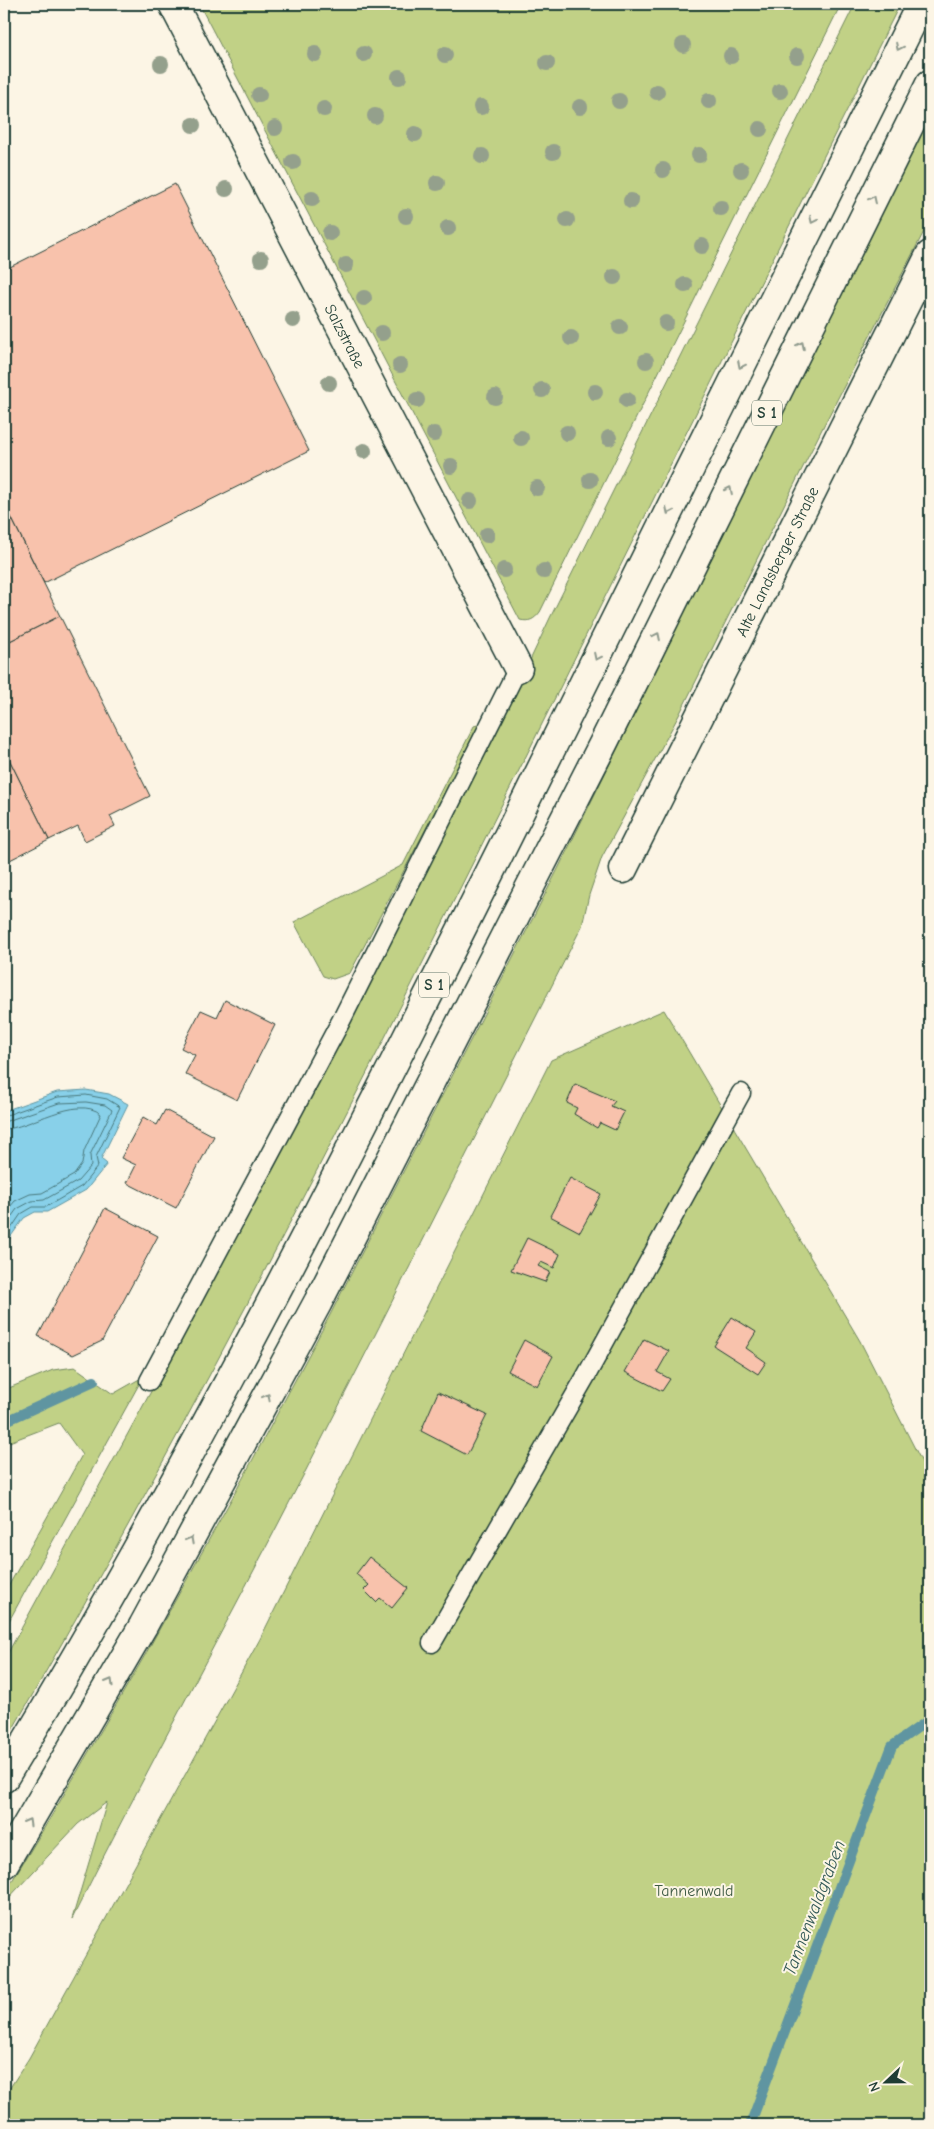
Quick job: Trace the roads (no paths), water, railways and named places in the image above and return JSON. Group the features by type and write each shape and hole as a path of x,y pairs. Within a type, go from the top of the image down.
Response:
{"main road":[{"name":"Salzstraße","path":"172,4 518,668"},
{"name":"S 1","path":"4,1778 91,1631 197,1439 398,1054 921,4"},
{"name":"S 1","path":"4,1864 143,1626 327,1285 600,751 930,84"},
{"name":"Alte Landsberger Straße","path":"623,869 930,255"}],"lane":[{"path":"149,1381 342,1019 518,668"},
{"path":"432,1643 586,1376 741,1093"}],"water":[{"path":"86,1090 109,1094 128,1104 101,1159 107,1164 86,1190 47,1212 35,1212 24,1218 4,1246 4,1111 57,1092"}],"waterway":[{"path":"4,1422 94,1381"},
{"name":"Tannenwaldgraben","path":"750,2125 892,1746 930,1719"}],"park label":[{"name":"Tannenwald","path":"694,1890"}]}
